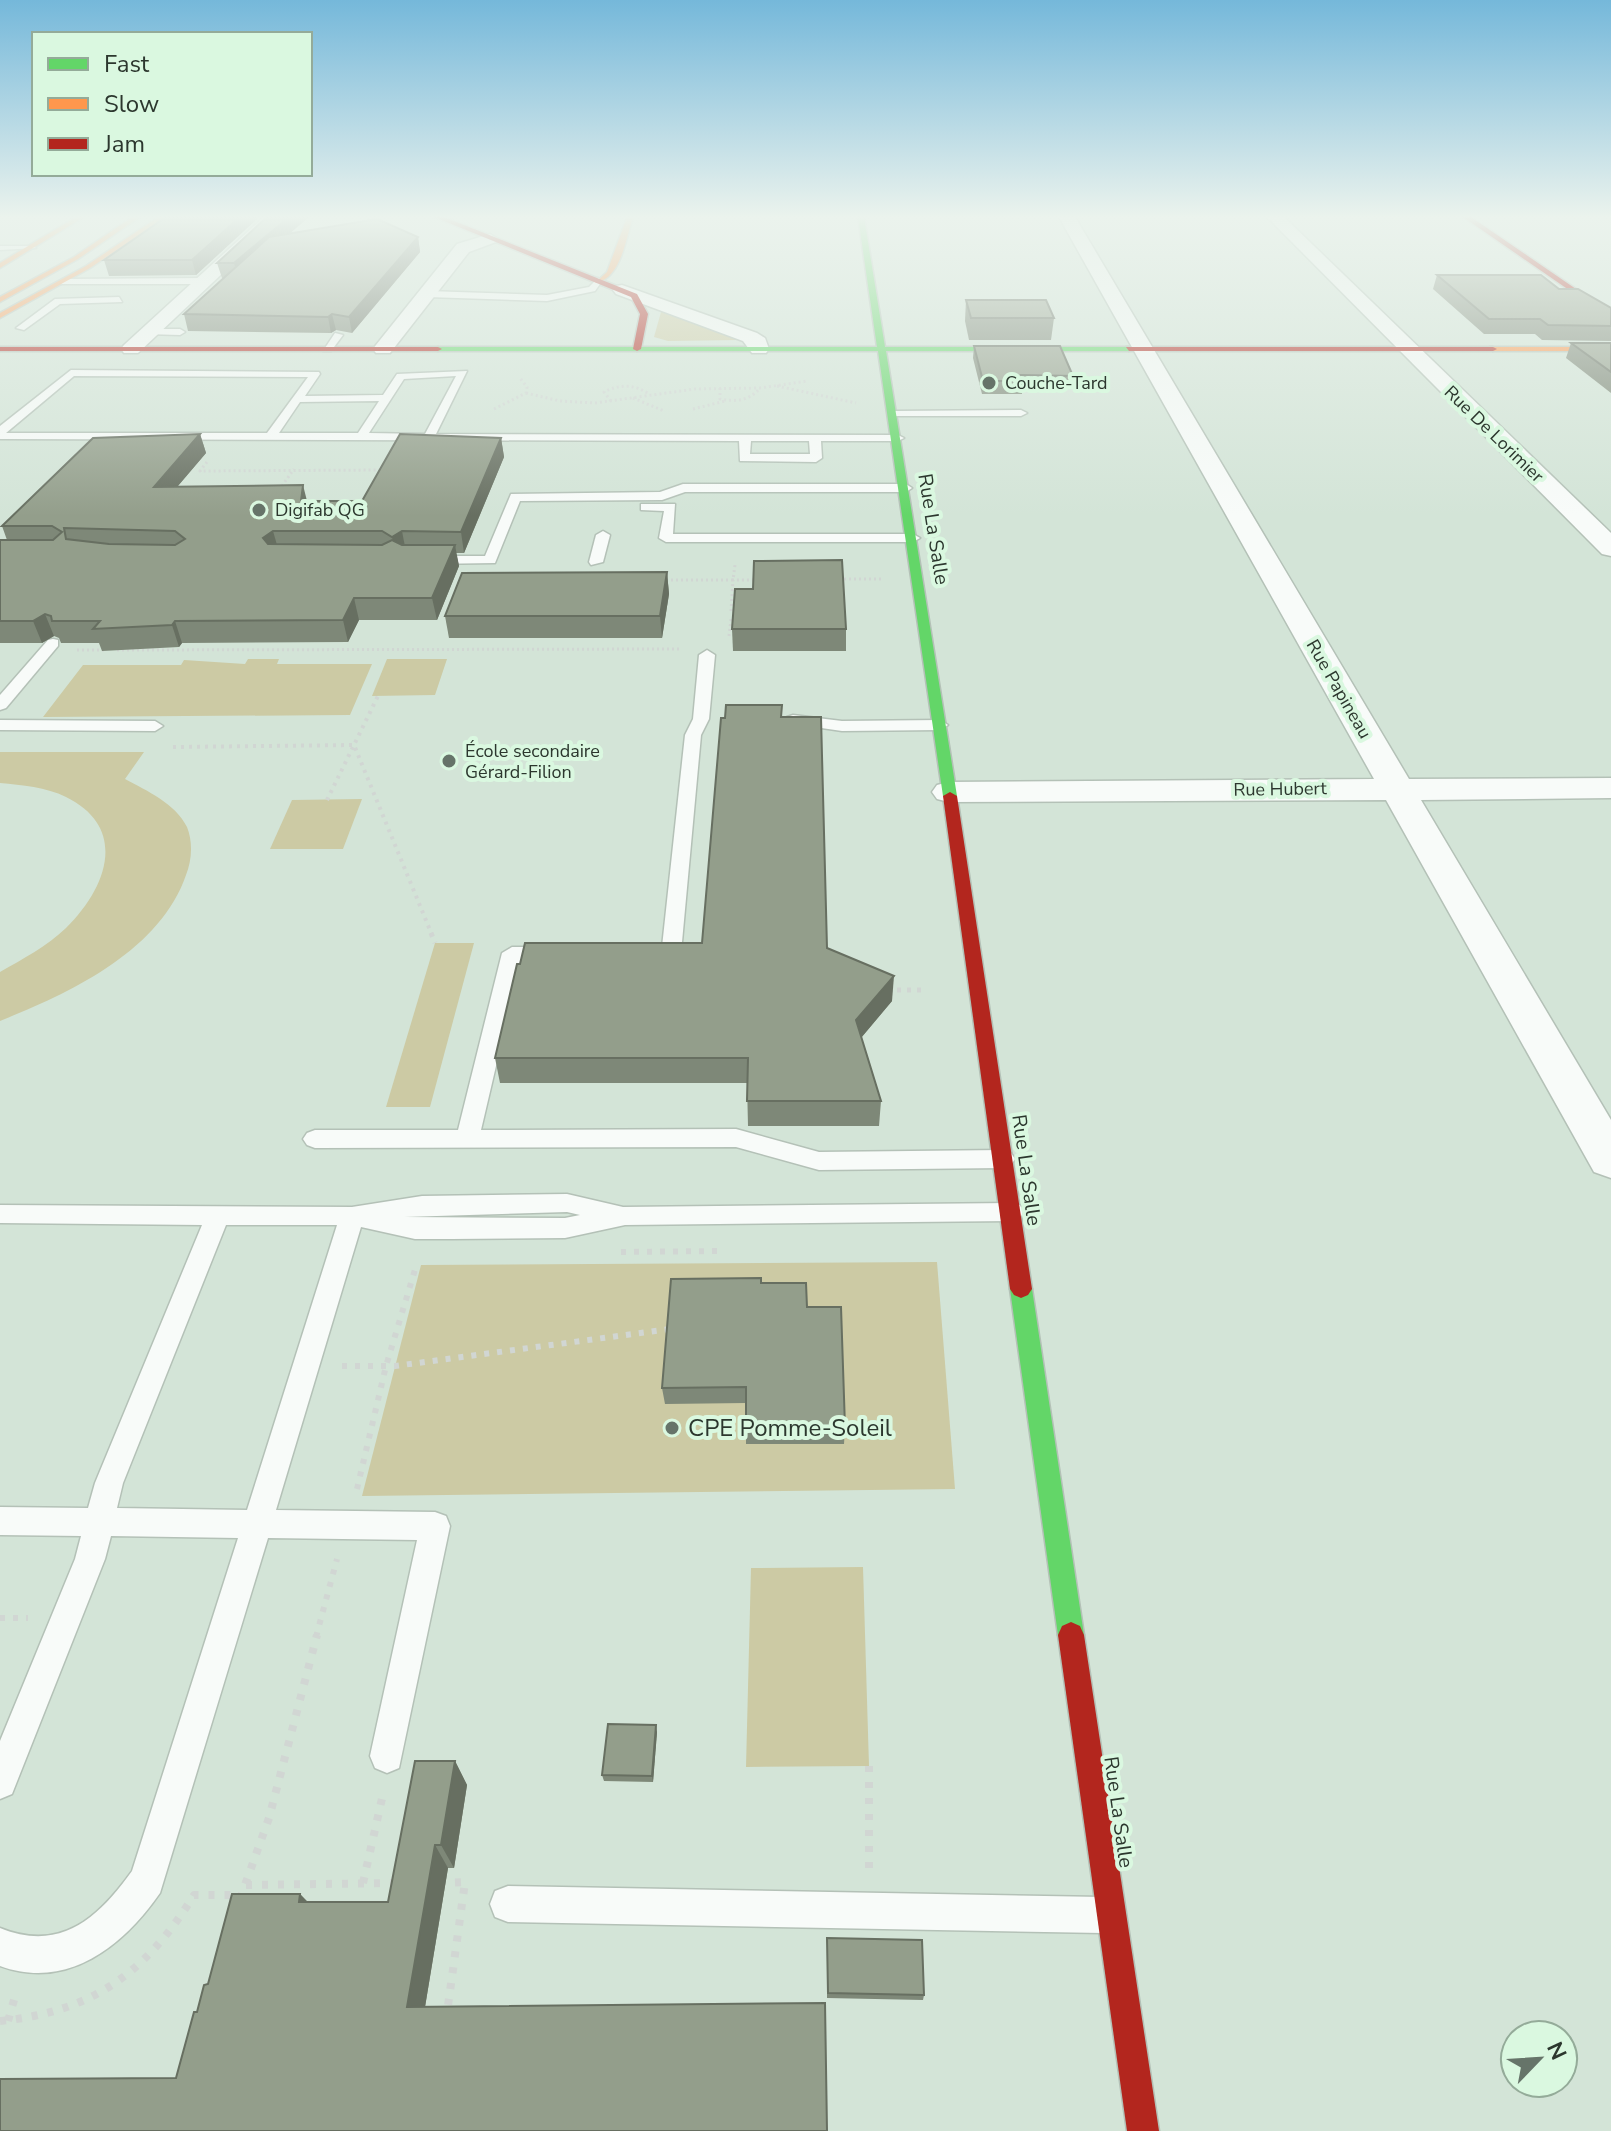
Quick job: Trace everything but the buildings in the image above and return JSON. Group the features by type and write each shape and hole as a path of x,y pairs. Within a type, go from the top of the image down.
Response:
{"main road":[{"path":"637,349 644,316"},
{"name":"Rue La Salle","path":"878,316 906,488 1143,2131"},
{"path":"0,349 195,349 333,342 383,349 1611,349"},
{"path":"0,362 112,360 195,349"}],"street":[{"path":"131,349 165,316"},
{"path":"383,349 409,316"},
{"path":"694,316 750,337 758,342 759,349"},
{"name":"Rue Papineau","path":"1124,316 1611,1160"},
{"name":"Rue De Lorimier","path":"1374,316 1611,548"},
{"name":"Rue Hubert","path":"949,792 1611,788"}],"lane":[{"path":"21,328 37,316"},
{"path":"148,332 180,332"},
{"path":"0,434 64,376 74,373 315,374 271,436"},
{"path":"362,436 403,375 463,373 429,436"},
{"path":"299,399 386,398"},
{"path":"894,414 1021,413"},
{"path":"0,434 898,438"},
{"path":"745,437 744,458 816,458 815,438"},
{"path":"545,485 906,488"},
{"path":"406,559 490,560 515,497 662,496 683,488"},
{"path":"606,496 604,503 610,507 671,507 666,538 913,538"},
{"path":"596,562 603,535"},
{"path":"0,705 53,643"},
{"path":"640,953 671,953 693,735 701,719 700,652"},
{"path":"701,719 722,719"},
{"path":"773,719 842,726 940,725"},
{"path":"0,725 155,726"},
{"path":"467,1139 512,953 576,953"},
{"path":"315,1139 736,1138 819,1161 1003,1159"},
{"path":"0,1214 352,1216 415,1229 451,1229 565,1228 625,1216 1011,1212"},
{"path":"0,1782 90,1559 109,1483 218,1215"},
{"path":"0,1946 5,1950 47,1955 84,1944 120,1917 147,1880 352,1216"},
{"path":"0,1521 435,1526 386,1770"},
{"path":"508,1904 1112,1915"}],"path":[{"path":"526,393 576,403 720,388 760,388 811,380"},
{"path":"611,401 604,392 622,385 640,387 650,395"},
{"path":"777,386 865,404"},
{"path":"720,388 725,401 746,399 760,388"},
{"path":"615,395 620,399"},
{"path":"632,397 667,413"},
{"path":"210,458 200,471 384,470"},
{"path":"277,493 302,458"},
{"path":"731,611 734,578"},
{"path":"839,579 883,579"},
{"path":"655,580 763,580"},
{"path":"81,642 75,650 700,652"},
{"path":"259,650 263,642"},
{"path":"327,800 378,696"},
{"path":"171,747 354,745"},
{"path":"354,745 435,943"},
{"path":"881,996 885,990 926,990"},
{"path":"354,1497 413,1269 422,1258"},
{"path":"386,1366 670,1329"},
{"path":"238,1907 269,1818 338,1556"},
{"path":"869,1766 869,1911"},
{"path":"363,1883 386,1770"},
{"path":"422,1883 465,1882 445,2026"},
{"path":"246,1885 407,1883"}],"shaded area":[{"path":"660,316 684,316 739,340 668,341 654,337"},
{"path":"248,659 279,659 277,664 372,664 350,715 43,717 83,665 181,665 184,660 245,664"},
{"path":"387,659 447,659 435,695 372,696"},
{"path":"0,752 144,752 125,779 160,798 175,811 187,827 191,851 188,869 173,902 156,926 134,947 83,983 0,1021 0,972 66,928 92,895 105,859 104,842 98,825 86,810 50,791 0,783"},
{"path":"362,799 343,849 270,849 292,800"},
{"path":"435,943 474,943 430,1107 386,1107"},
{"name":"CPE Pomme-Soleil","path":"937,1262 955,1489 362,1496 421,1265"},
{"path":"863,1567 869,1766 746,1767 751,1568"}],"traffic: fast":[{"path":"876,316 950,796"},
{"path":"438,349 1129,349"},
{"path":"1021,1289 1071,1635"}],"traffic: slow":[{"path":"1493,349 1611,349"}],"traffic: jam":[{"path":"637,349 644,316"},
{"path":"0,349 438,349"},
{"path":"1129,349 1493,349"},
{"path":"950,796 1021,1289"},
{"path":"1071,1635 1143,2131"}],"place":[{"name":"Couche-Tard","path":"989,383"},
{"name":"Digifab QG","path":"259,510"},
{"name":"École secondaire Gérard-Filion","path":"449,761"},
{"name":"CPE Pomme-Soleil","path":"672,1428"}]}
